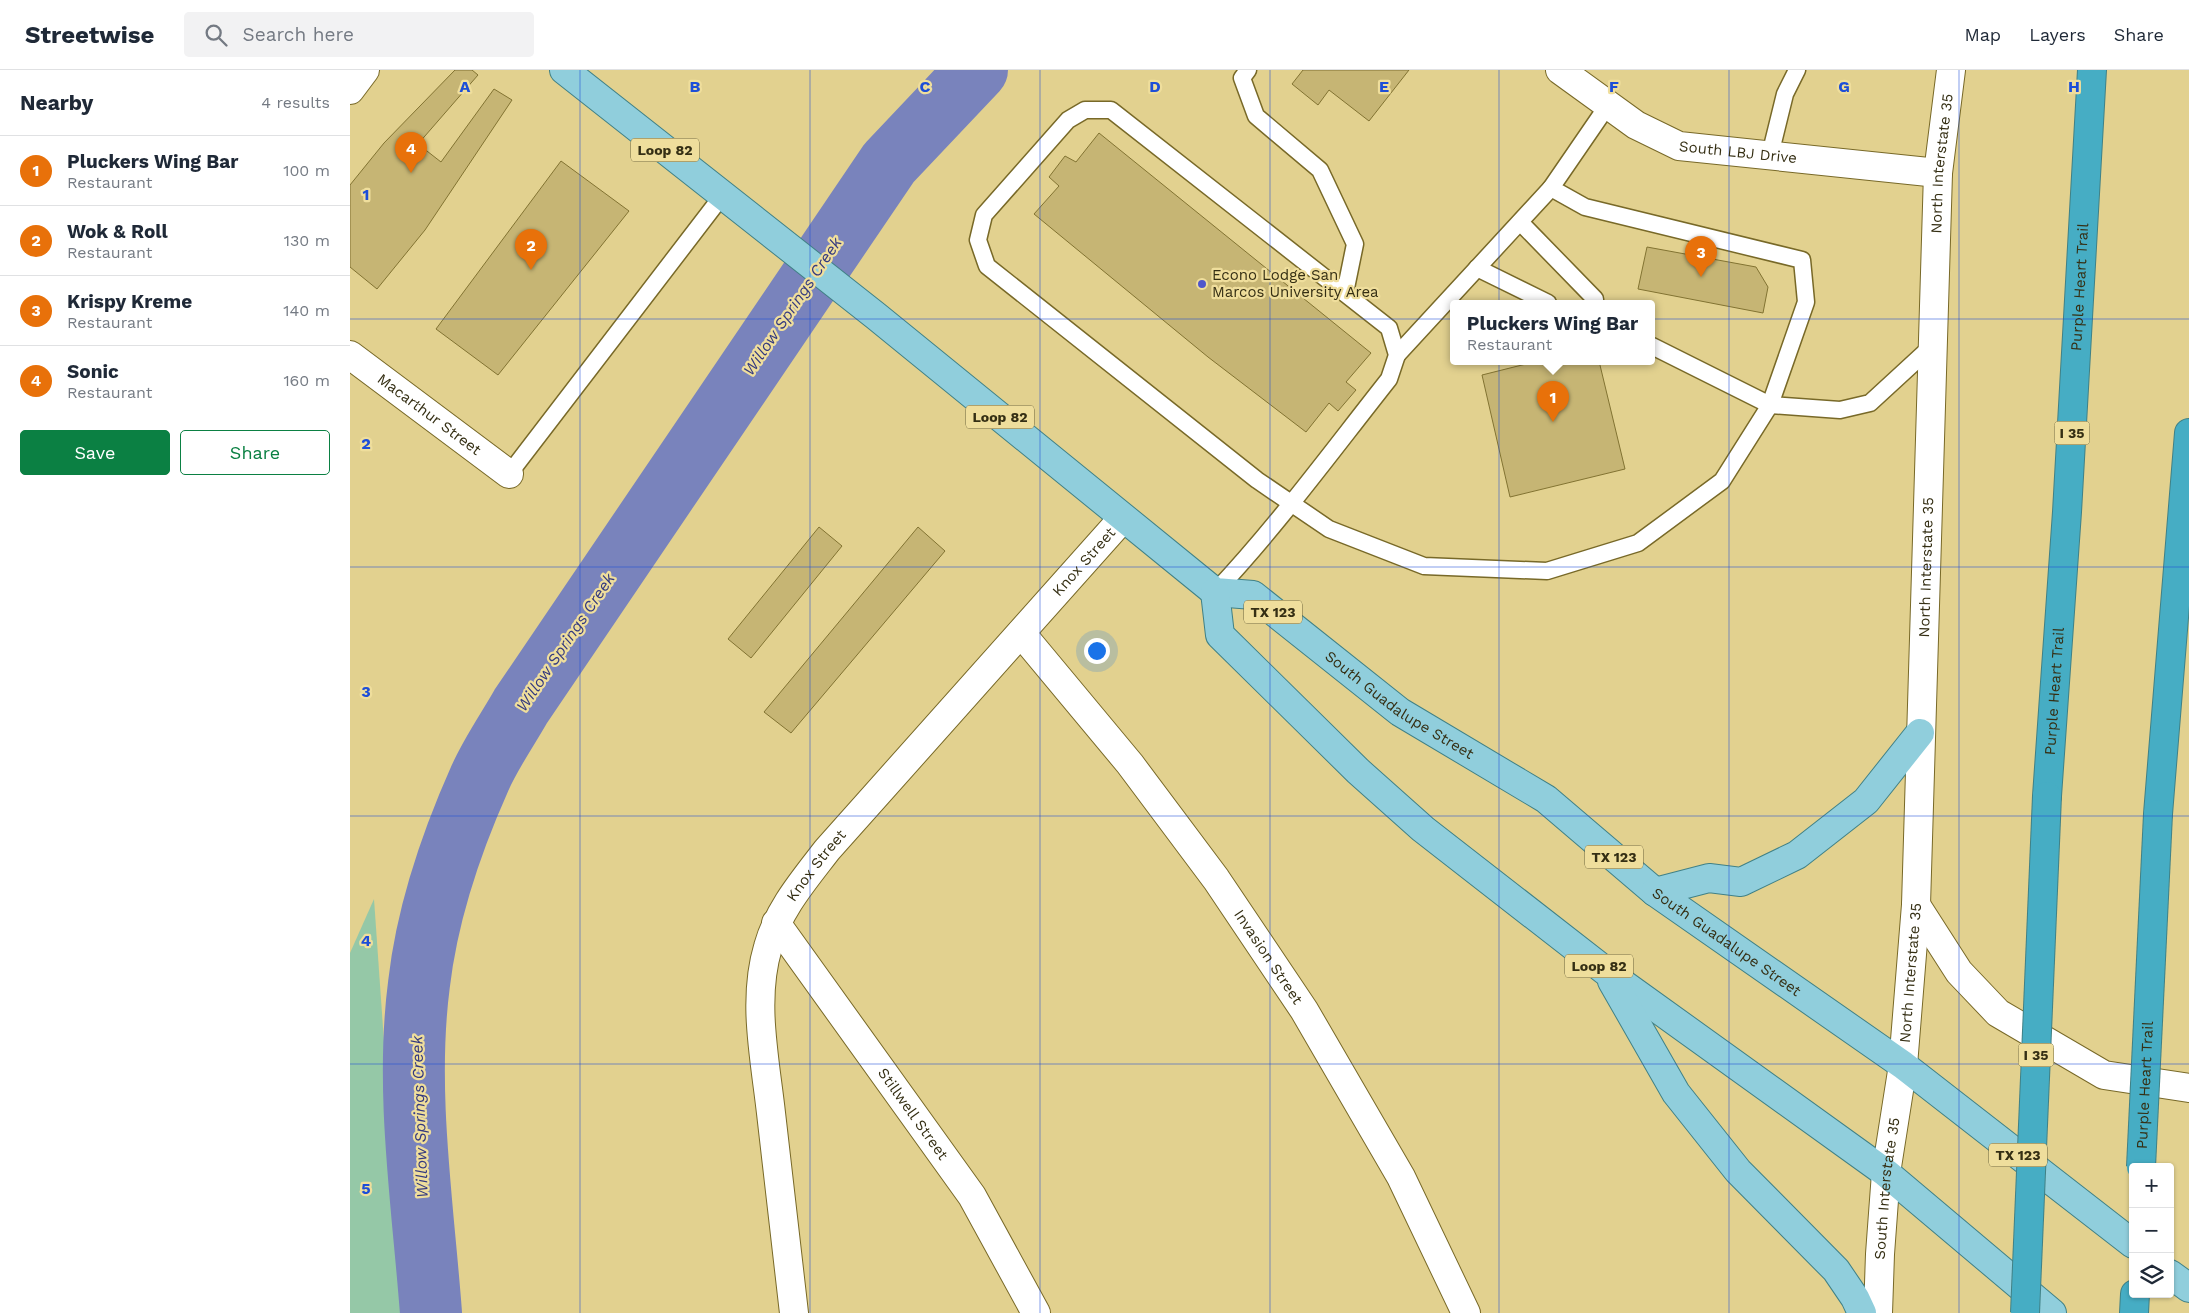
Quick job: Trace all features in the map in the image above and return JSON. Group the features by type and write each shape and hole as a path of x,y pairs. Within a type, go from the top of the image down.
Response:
{"highway":[{"name":"Purple Heart Trail","path":"2025,1313 2047,796 2067,512 2092,70"},
{"name":"Purple Heart Trail","path":"2141,1163 2158,814 2189,433"},
{"path":"2180,538 2189,487"},
{"path":"2134,1313 2135,1298"}],"main road":[{"name":"Loop 82","path":"564,70 876,316 1215,592 1220,635 1358,771 1423,828 1608,973 1886,1173"},
{"name":"South Guadalupe Street","path":"1215,592 1253,595 1400,712 1546,799 1655,892 1903,1065 2129,1241"},
{"path":"1655,892 1709,878 1741,882 1797,855 1866,801 1920,732"},
{"path":"1608,973 1676,1093 1738,1171 1836,1270 1855,1298 1862,1313"},
{"path":"1886,1173 2052,1313"},
{"path":"2174,1277 2189,1288"}],"street":[{"path":"350,90 365,70"},
{"name":"South LBJ Drive","path":"1560,70 1636,125 1679,146 1938,173"},
{"name":"North Interstate 35","path":"1903,1065 1916,905 1938,173 1951,70"},
{"name":"Macarthur Street","path":"350,355 509,474"},
{"name":"Knox Street","path":"794,1313 762,1026 764,969 767,948 776,923 797,889 827,850 1123,518"},
{"name":"Invasion Street","path":"1021,633 1130,764 1199,856 1304,1010 1401,1177 1466,1313"},
{"path":"1916,905 1959,972 1998,1013 2104,1075 2189,1088"},
{"name":"Stillwell Street","path":"776,923 972,1196 1036,1313"},
{"name":"South Interstate 35","path":"1878,1313 1886,1173 1903,1065"}],"lane":[{"path":"1248,70 1242,78 1256,116 1320,170 1355,244 1344,293"},
{"path":"1770,155 1785,94 1797,70"},
{"path":"1215,592 1252,553 1389,379 1397,355 1551,188 1608,105"},
{"path":"1397,355 1389,328 1111,110 1085,110 1068,120 984,215 978,240 987,266 1256,480 1329,528 1424,566 1547,571 1638,543 1722,481 1770,405 1806,302 1802,260 1585,207 1551,188"},
{"path":"509,474 722,196"},
{"path":"1520,222 1595,300"},
{"path":"1477,268 1542,300"},
{"path":"1655,348 1770,405 1840,410 1870,403 1932,346"}],"green space":[{"path":"374,899 403,1313 350,1313 350,953"}],"building":[{"path":"455,70 472,70 478,75 418,144 441,162 494,89 512,100 425,230 377,289 350,267 350,185 384,143"},
{"path":"1303,70 1409,70 1369,121 1329,90 1318,105 1292,84"},
{"name":"Econo Lodge San Marcos University Area","path":"1099,133 1371,353 1346,382 1356,390 1338,411 1329,403 1306,432 1208,357 1034,214 1059,186 1049,177 1065,156 1076,162"},
{"path":"561,161 629,211 498,375 436,329"},
{"path":"1647,247 1756,267 1768,287 1763,313 1638,289"},
{"path":"1522,365 1600,365 1625,469 1510,497 1482,375"},
{"path":"819,527 842,546 751,658 728,639"},
{"path":"918,527 945,551 791,733 764,712"}],"waterway":[{"name":"Willow Springs Creek","path":"431,1313 417,1148 414,1066 415,1024 423,958 434,905 459,828 480,778 494,750 521,706 889,163 977,70"}],"place":[{"name":"Sonic","path":"411,173"},
{"name":"Wok & Roll","path":"531,270"},
{"name":"Krispy Kreme","path":"1701,277"},
{"name":"Econo Lodge San Marcos University Area","path":"1202,284"},
{"name":"Pluckers Wing Bar","path":"1553,422"}]}
